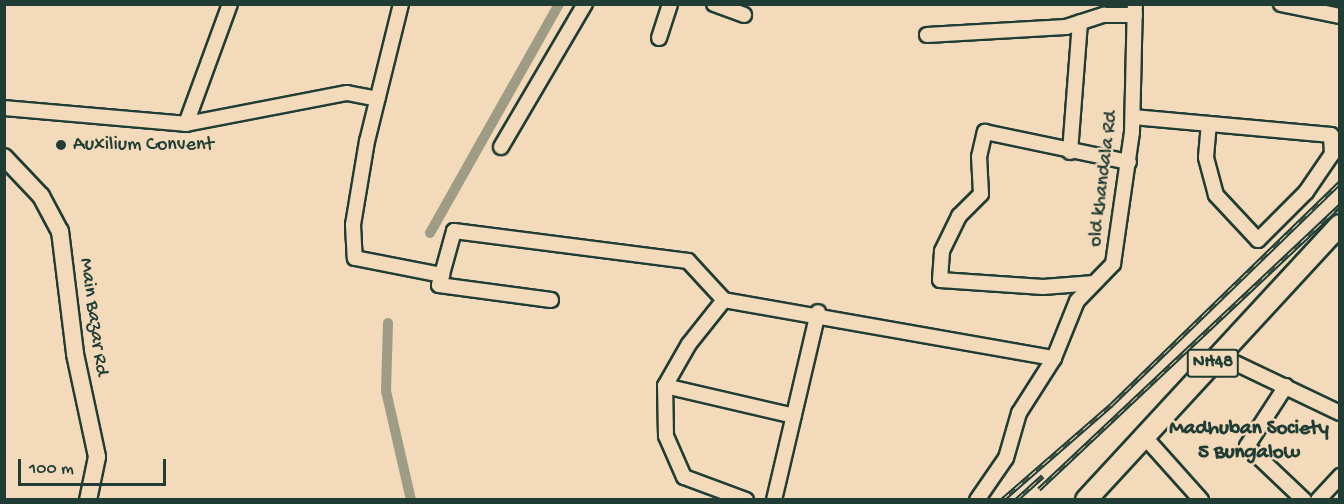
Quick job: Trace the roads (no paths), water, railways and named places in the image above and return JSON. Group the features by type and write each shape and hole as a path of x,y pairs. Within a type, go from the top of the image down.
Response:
{"highway":[{"name":"NH48","path":"1086,500 1340,225"},
{"name":"NH48","path":"1101,500 1340,241"}],"main road":[{"name":"Main Bazar Rd","path":"4,157 41,196 60,231 75,354 97,457 88,500"}],"street":[{"path":"186,124 230,4"},
{"path":"401,4 377,99 353,225 355,258 442,275"},
{"path":"501,147 585,4"},
{"path":"659,38 670,4"},
{"path":"714,4 744,15"},
{"path":"1281,4 1340,16"},
{"path":"927,35 1066,27 1135,10"},
{"name":"old khandala Rd","path":"977,500 1006,458 1019,413 1054,358 1077,301 1113,264 1129,162 1133,117 1135,10"},
{"path":"1071,152 1080,22"},
{"path":"4,108 186,124 347,93 377,99"},
{"path":"1133,117 1209,126 1330,135 1332,154 1306,192 1258,240 1216,195 1206,157 1209,126"},
{"path":"1094,283 1043,287 940,280 942,251 959,216 981,194 985,132 1071,152 1129,162"},
{"path":"551,300 439,285 454,231 688,261 724,300 818,312 1054,358"},
{"path":"724,300 688,344 665,386 666,436 684,477 746,500"},
{"path":"774,500 818,312"},
{"path":"1231,361 1340,413"},
{"path":"665,386 794,416"},
{"path":"1286,386 1247,447 1304,500"},
{"path":"1151,444 1201,500"},
{"path":"1318,500 1340,476"}],"waterway":[{"path":"430,233 559,4"},
{"path":"388,323 386,391 411,500"}],"railway":[{"path":"1002,500 1112,404 1340,182"},
{"path":"1039,489 1340,205"},
{"path":"1016,500 1043,476"}],"place":[{"name":"Auxilium Convent","path":"61,145"}],"district":[{"name":"Madhuban Society 5 Bungalow","path":"1249,442"}]}
